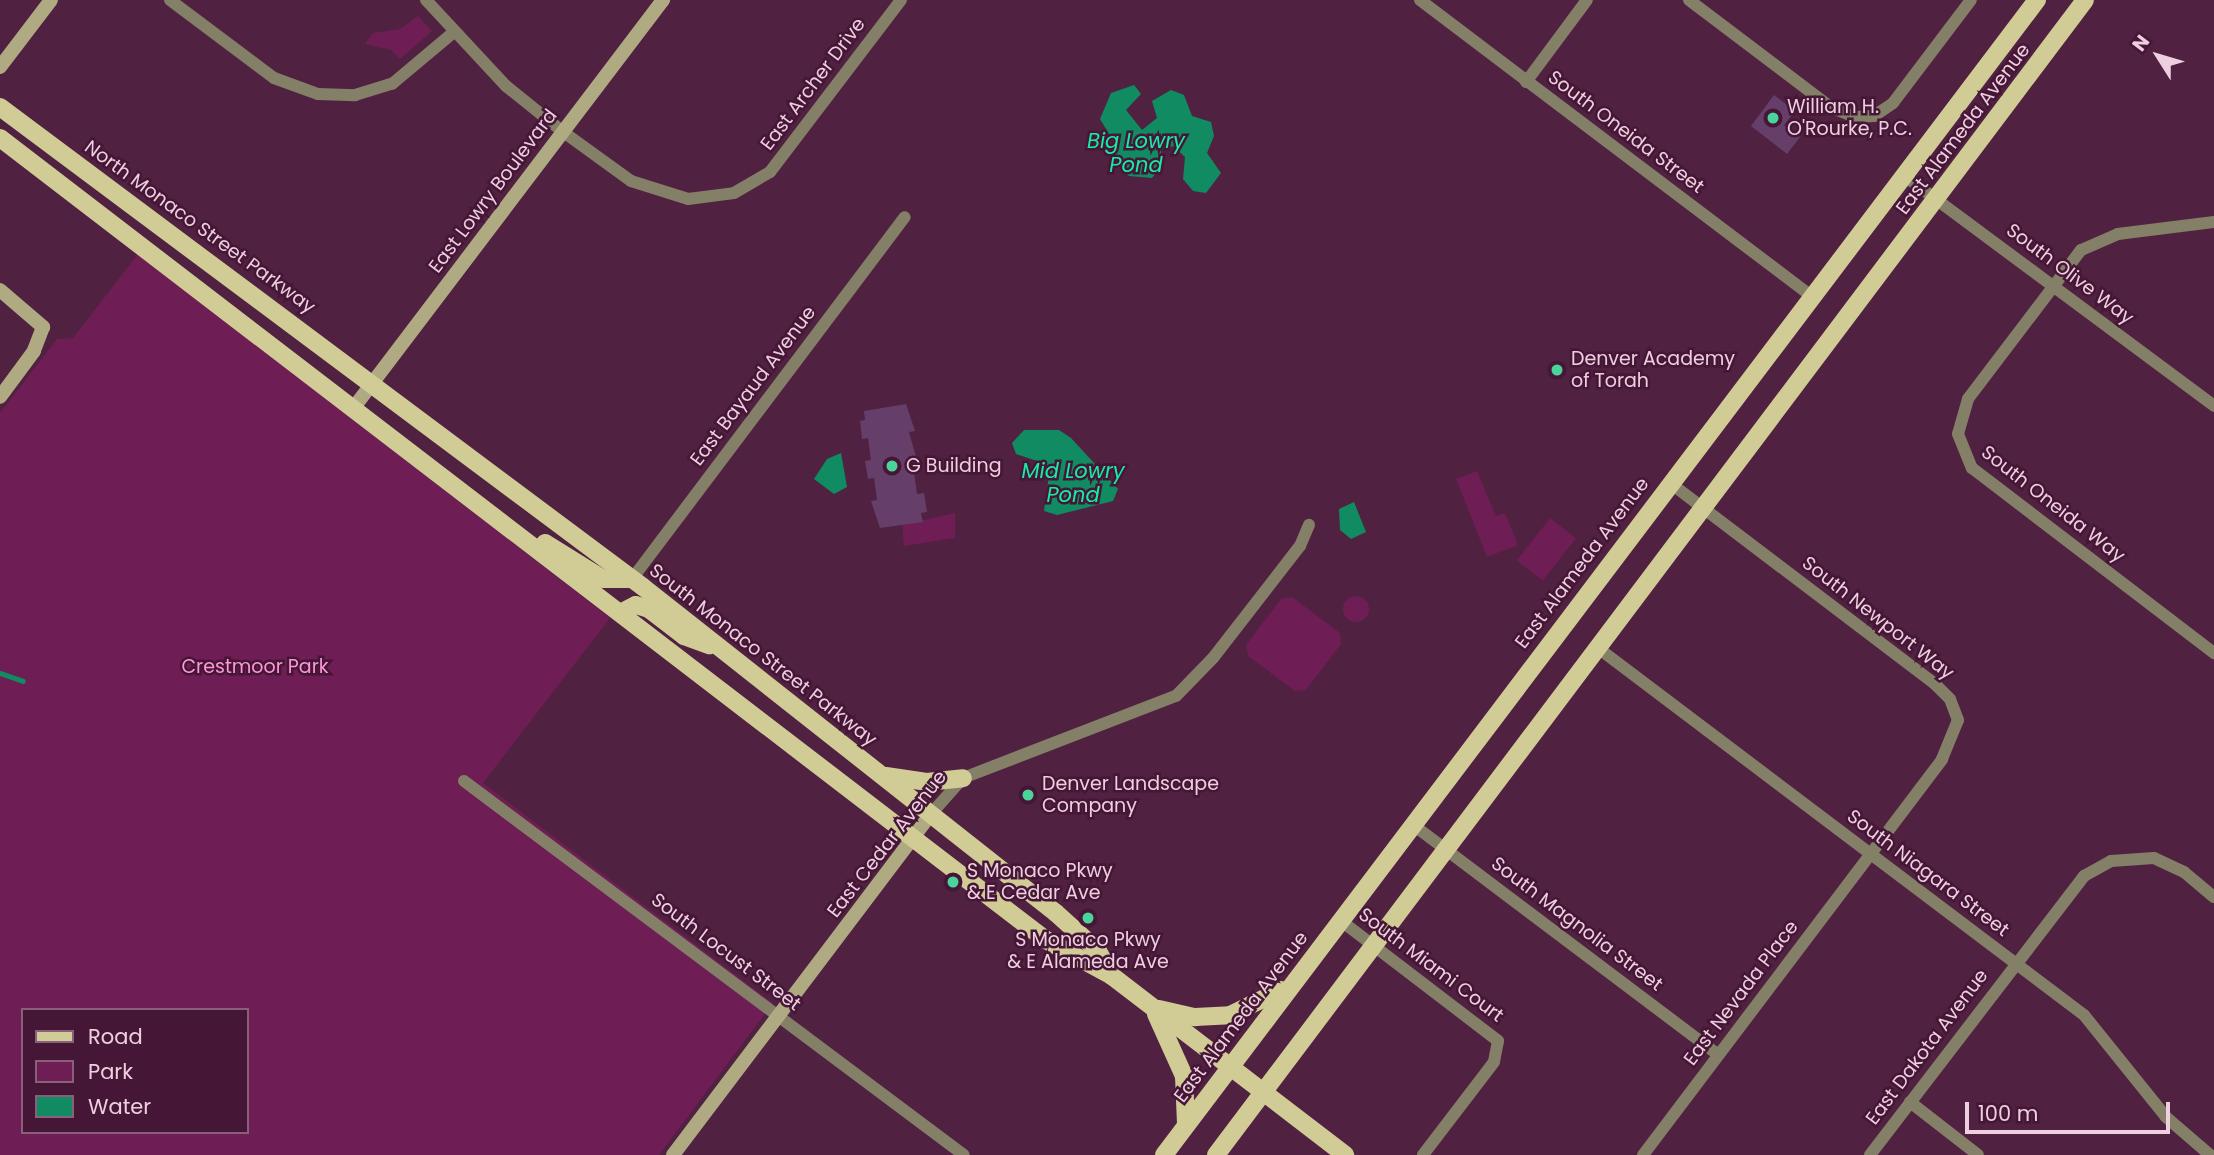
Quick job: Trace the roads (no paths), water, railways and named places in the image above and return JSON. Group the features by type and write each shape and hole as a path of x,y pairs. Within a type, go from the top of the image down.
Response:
{"main road":[{"name":"East Alameda Avenue","path":"1164,1155 1810,295 2037,0"},
{"name":"East Alameda Avenue","path":"1216,1155 2085,0"},
{"name":"North Monaco Street Parkway","path":"0,107 373,382"},
{"path":"0,138 355,406"},
{"name":"South Monaco Street Parkway","path":"373,382 721,648 1076,930 1098,951 1112,975"},
{"name":"South Monaco Street Parkway","path":"355,406 624,611 1046,940 1112,975 1345,1155"},
{"path":"523,534 564,550 603,579 632,579"},
{"path":"624,611 636,605 649,609 684,636 721,648"},
{"path":"882,775 927,782 963,778"},
{"path":"1153,1008 1195,1017 1230,1015 1264,1002 1297,977"},
{"path":"1153,1008 1184,1076 1185,1126"}],"street":[{"path":"0,67 51,0"},
{"path":"170,0 274,78 318,94 355,95 392,84 454,32"},
{"name":"East Archer Drive","path":"426,0 506,86 617,173 659,194 688,199 734,193 758,180 789,153 901,0"},
{"name":"East Lowry Boulevard","path":"355,406 663,0"},
{"name":"South Oneida Street","path":"1420,0 1810,295"},
{"path":"1527,82 1587,0"},
{"path":"1689,0 1832,108 1856,117 1874,116 1900,95 1971,0"},
{"name":"South Olive Way","path":"1902,174 2214,406"},
{"name":"East Bayaud Avenue","path":"632,579 905,217"},
{"name":"South Oneida Way","path":"2214,222 2099,239 2081,250 1968,399 1958,434 1965,459 2214,653"},
{"path":"0,290 40,320 39,342 0,397"},
{"name":"South Newport Way","path":"1669,482 1936,684 1954,705 1958,720 1948,750 1870,854"},
{"name":"East Cedar Avenue","path":"673,1155 931,814 963,778 1176,696 1213,658 1300,546 1309,525"},
{"name":"South Niagara Street","path":"1598,649 2015,962 2095,1026 2166,1117 2210,1155"},
{"name":"South Locust Street","path":"464,781 964,1155"},
{"name":"South Magnolia Street","path":"1412,824 1718,1055"},
{"name":"East Nevada Place","path":"1643,1155 1870,854"},
{"path":"2015,962 2077,882 2111,861 2154,858 2184,872 2214,897"},
{"name":"South Miami Court","path":"1340,919 1498,1041 1494,1062 1423,1155"},
{"name":"East Dakota Avenue","path":"1870,1155 2015,962"},
{"path":"1909,1102 1978,1155"}],"water":[{"name":"Big Lowry Pond","path":"1134,85 1141,94 1126,110 1142,130 1157,118 1152,101 1171,90 1184,95 1192,116 1211,122 1214,136 1207,153 1221,173 1206,193 1193,191 1183,179 1185,157 1173,146 1161,150 1160,168 1152,178 1129,176 1116,164 1114,142 1100,119 1111,93"},
{"name":"Mid Lowry Pond","path":"1024,430 1059,430 1071,438 1118,489 1113,501 1057,515 1044,511 1049,475 1043,463 1016,454 1012,443"},
{"path":"841,453 847,487 834,494 814,479 827,459"},
{"path":"1354,502 1366,532 1351,539 1340,530 1339,509"}],"waterway":[{"path":"0,673 23,681"}],"place":[{"name":"William H. O'Rourke, P.C.","path":"1773,118"},
{"name":"Denver Academy of Torah","path":"1557,370"},
{"name":"G Building","path":"892,466"},
{"name":"Denver Landscape Company","path":"1028,795"},
{"name":"S Monaco Pkwy & E Cedar Ave","path":"953,882"},
{"name":"S Monaco Pkwy & E Alameda Ave","path":"1088,918"}],"park label":[{"name":"Crestmoor Park","path":"255,667"}]}
